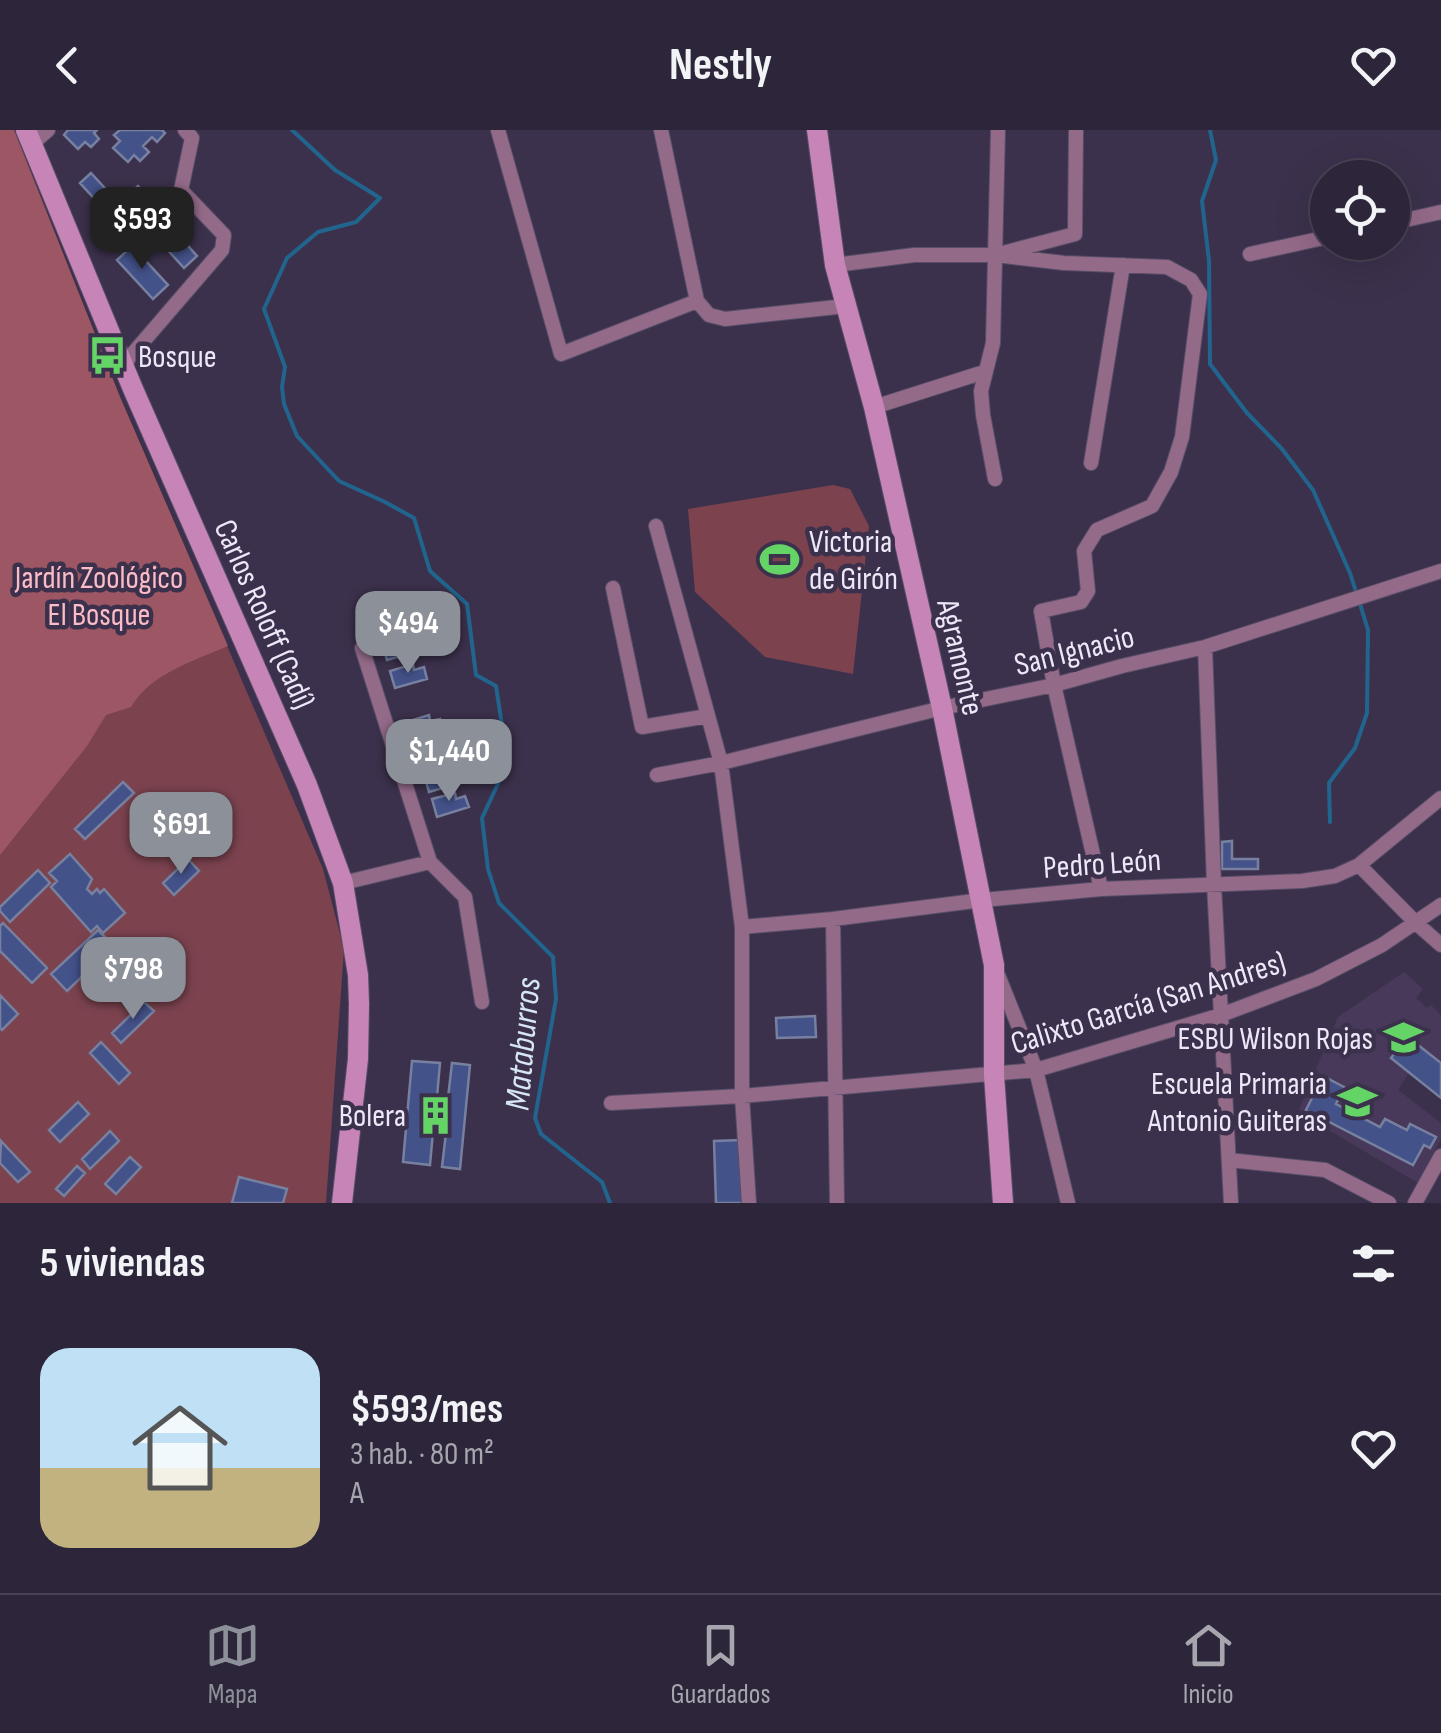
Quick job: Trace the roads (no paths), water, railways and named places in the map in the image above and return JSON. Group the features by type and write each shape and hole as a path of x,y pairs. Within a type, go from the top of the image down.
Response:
{"street":[{"path":"29,137 48,130"},
{"path":"123,366 222,250 224,235 181,190 192,138 186,130"},
{"path":"498,130 561,354 697,301"},
{"path":"662,130 697,301 709,315 725,319 846,306"},
{"name":"Agramonte","path":"817,130 835,266 874,407 942,708 994,965 994,1076 1003,1203"},
{"path":"995,479 981,391 993,343 998,130"},
{"path":"996,255 1076,234 1076,130"},
{"name":"Carlos Roloff (Cadí)","path":"29,137 123,366 308,785 342,883 358,975 358,1059 342,1203"},
{"path":"1410,219 1441,212"},
{"path":"1250,254 1310,241"},
{"path":"835,266 914,255 996,255 1166,268 1191,280 1200,294 1182,437 1171,472 1152,506 1097,530 1084,551 1088,591 1080,602 1041,611 1101,889"},
{"path":"1091,463 1123,265"},
{"path":"874,407 984,372"},
{"path":"656,526 720,763 742,927 742,1096 749,1203"},
{"name":"San Ignacio","path":"657,775 1205,647 1441,571"},
{"path":"613,588 642,727 708,716"},
{"path":"1205,647 1231,1203"},
{"path":"362,648 430,862 464,897 482,1002"},
{"name":"Pedro León","path":"742,927 1101,889 1302,881 1335,876 1359,864 1441,798"},
{"path":"342,883 430,862"},
{"path":"1359,864 1441,945"},
{"name":"Calixto García (San Andres)","path":"612,1102 742,1096 1036,1070 1220,1015 1316,978 1382,944 1441,905"},
{"path":"833,920 837,1203"},
{"path":"994,965 1036,1070 1068,1203"},
{"path":"1415,1203 1441,1156"},
{"path":"1229,1160 1325,1170 1389,1203"}],"waterway":[{"name":"Mataburros","path":"292,130 335,170 380,198 356,222 318,232 287,258 264,309 285,367 284,404 297,436 339,481 414,518 430,571 467,604 476,675 496,686 503,732 503,773 482,818 488,869 499,903 553,957 556,999 535,1118 541,1134 602,1182 610,1203"},
{"path":"1210,130 1216,160 1202,201 1209,261 1210,364 1313,490 1357,595"},
{"path":"1330,822 1329,783 1355,748 1367,713 1368,630 1360,604"}],"place":[{"name":"Bosque","path":"108,356"},
{"name":"Victoria de Girón","path":"779,559"},
{"name":"ESBU Wilson Rojas","path":"1403,1038"},
{"name":"Escuela Primaria Antonio Guiteras","path":"1357,1101"},
{"name":"Bolera","path":"436,1115"}],"park label":[{"name":"Jardín Zoológico El Bosque","path":"99,596"}]}
